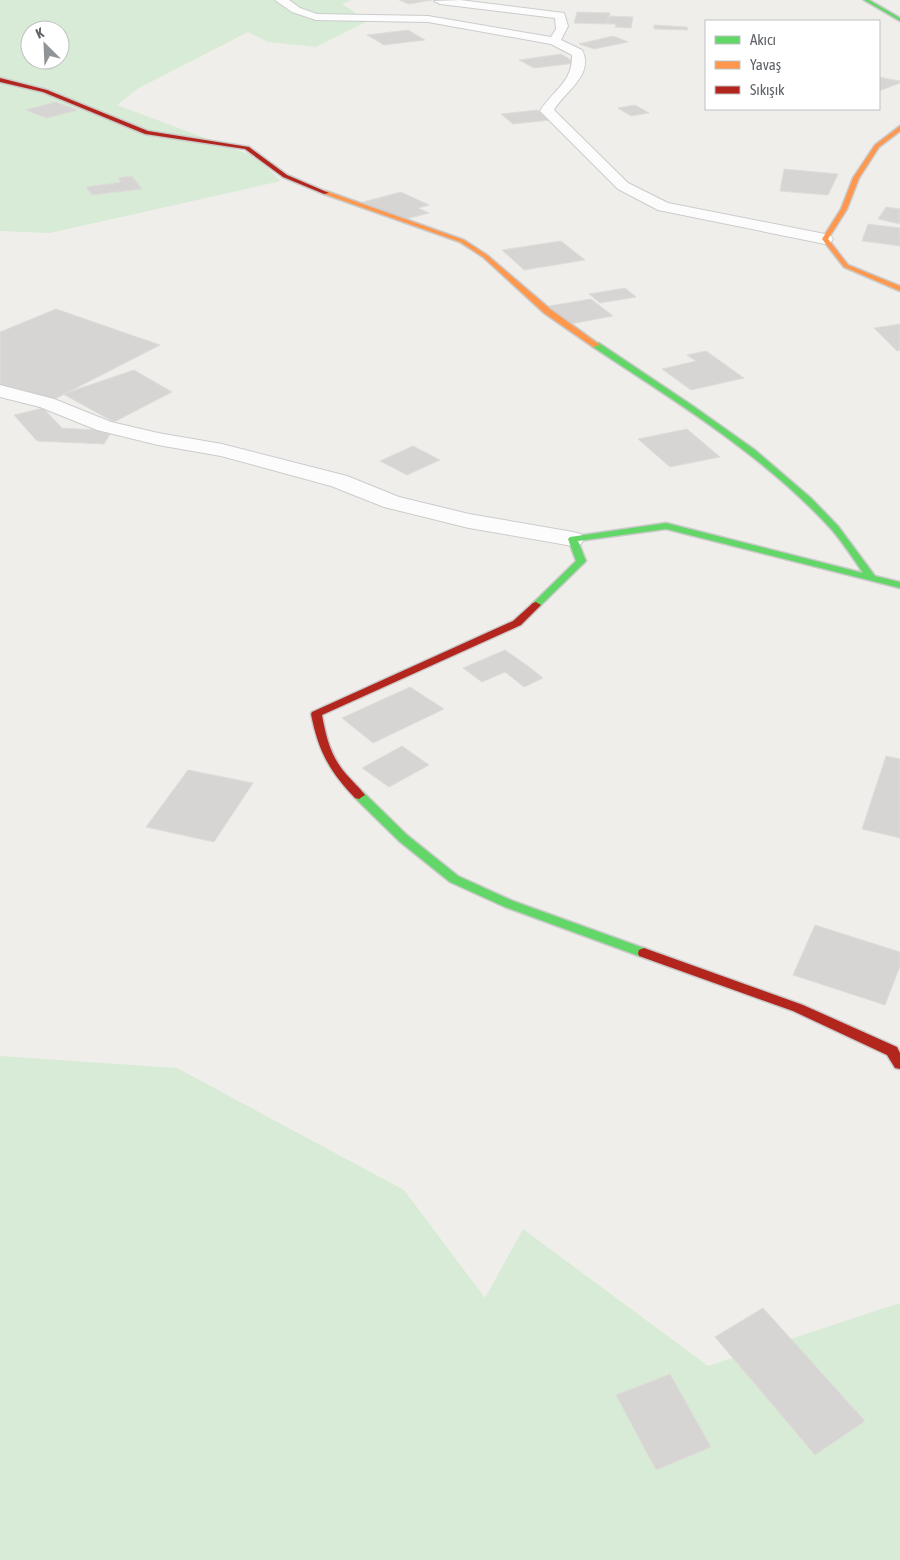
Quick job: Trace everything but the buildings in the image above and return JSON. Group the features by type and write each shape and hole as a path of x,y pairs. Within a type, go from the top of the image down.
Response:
{"street":[{"path":"281,0 296,10 316,17 428,19 554,40 578,53 580,67 572,80 550,104 547,111 623,186 663,207 825,240 846,266 900,289"},
{"path":"866,0 900,20"},
{"path":"440,1 560,15 563,22 562,32 554,40"},
{"path":"0,80 45,91 147,133 247,148 285,176 354,204 462,241 478,249 545,310 710,422 766,464 830,523 871,576"},
{"path":"825,240 844,209 856,178 877,146 897,133"},
{"path":"0,391 46,403 104,426 158,439 231,452 339,481 392,502 468,521 573,539 666,526 900,584"},
{"path":"573,539 581,561 517,623 316,714 321,742 338,774 402,838 454,878 509,904 798,1008 892,1051 900,1064"}],"green space":[{"path":"0,0 352,0 342,4 368,21 316,47 268,42 248,32 137,89 117,105 256,157 281,181 50,233 0,231"},
{"path":"0,1056 177,1068 404,1190 485,1298 523,1229 708,1366 900,1303 900,1560 0,1560"}],"traffic: fast":[{"path":"866,0 900,20"},
{"path":"596,345 690,407 752,452 781,476 835,528 871,577"},
{"path":"536,605 581,561 573,539 666,526 900,585"},
{"path":"359,795 403,838 454,879 509,904 644,953"}],"traffic: slow":[{"path":"900,128 877,146 856,178 844,209 825,239 846,266 900,289"},
{"path":"326,193 462,241 485,256 547,311 596,345"}],"traffic: jam":[{"path":"0,80 45,91 147,133 247,148 285,176 326,193"},
{"path":"359,795 341,776 325,750 316,714 517,623 536,605"},
{"path":"644,953 798,1008 892,1051 900,1064"}]}
